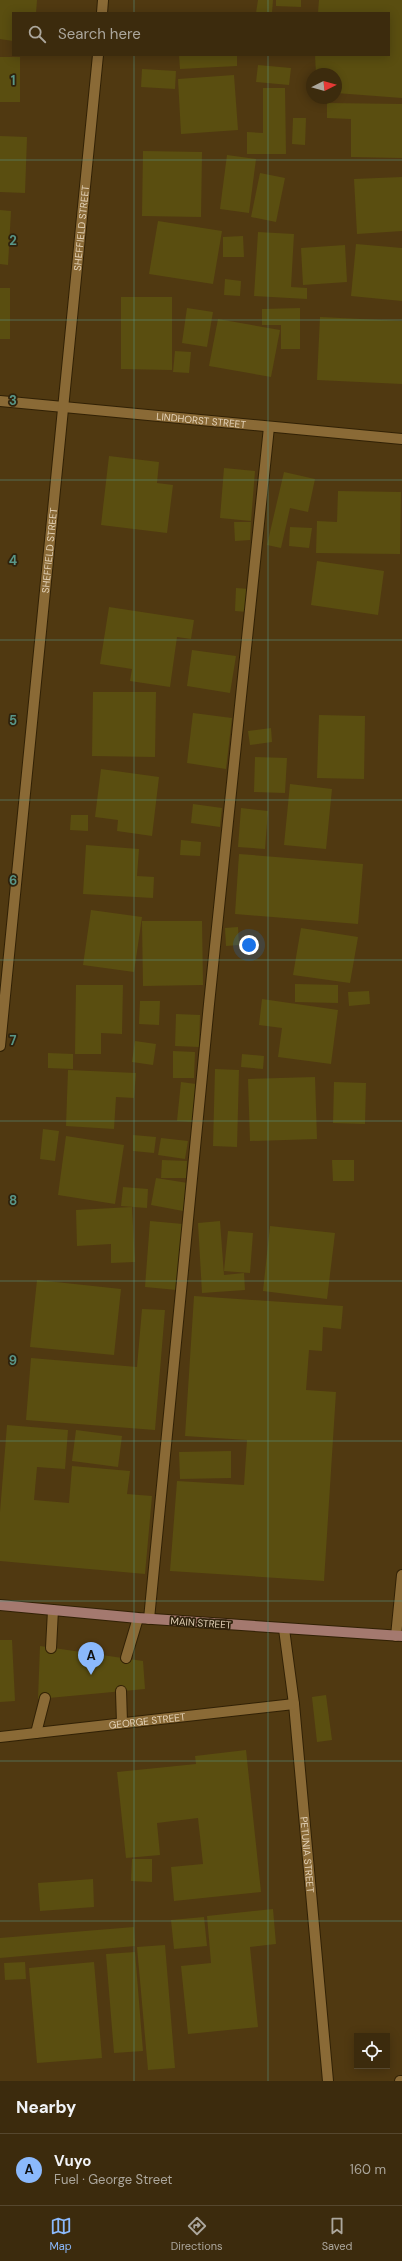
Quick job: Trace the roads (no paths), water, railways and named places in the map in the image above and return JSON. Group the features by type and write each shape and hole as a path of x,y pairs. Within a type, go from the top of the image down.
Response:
{"main road":[{"name":"MAIN STREET","path":"0,1605 149,1619 399,1636"}],"street":[{"path":"102,12 103,0"},
{"name":"SHEFFIELD STREET","path":"0,1046 98,56"},
{"name":"LINDHORST STREET","path":"0,401 402,439"},
{"path":"149,1619 209,1004 269,427"},
{"path":"399,1636 402,1575"},
{"path":"51,1648 53,1610"},
{"path":"126,1658 138,1618"},
{"name":"PETUNIA STREET","path":"284,1629 294,1704 328,2081"},
{"path":"122,1691 122,1723"},
{"path":"36,1733 45,1698"},
{"name":"GEORGE STREET","path":"0,1737 294,1704"}],"place":[{"name":"Vuyo","path":"91,1675"}]}
